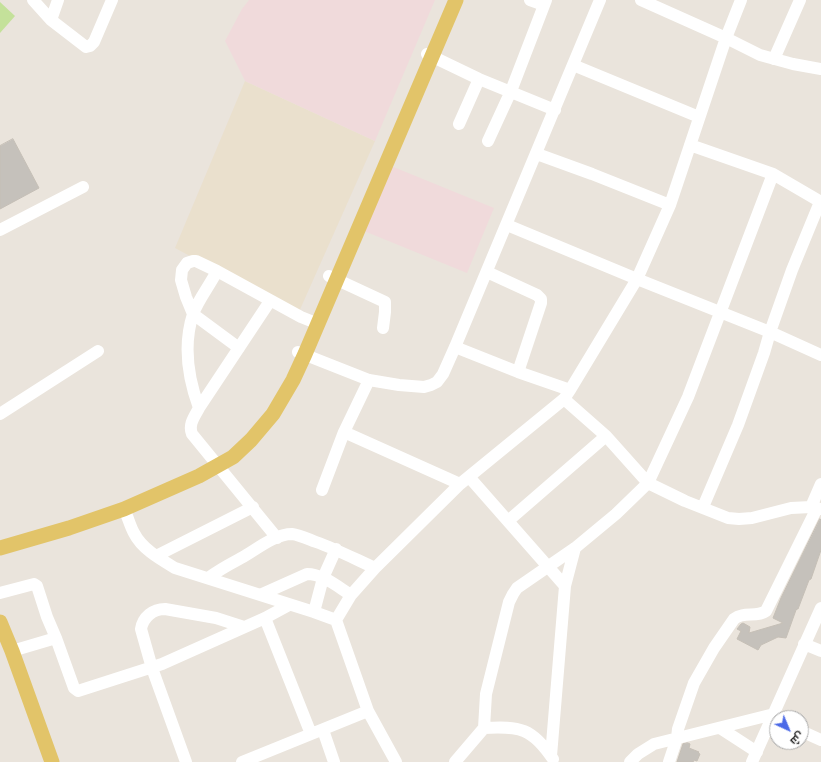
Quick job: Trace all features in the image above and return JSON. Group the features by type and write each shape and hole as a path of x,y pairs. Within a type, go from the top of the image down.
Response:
{"main road":[{"path":"301,353 419,86 450,0"},
{"path":"430,56 456,0"},
{"path":"0,548 124,510 199,476 222,464 238,453 273,414 293,380 311,321 333,278"},
{"path":"0,622 52,762"}],"street":[{"path":"33,0 51,20 86,47 90,46 96,38 112,0"},
{"path":"51,20 58,0"},
{"path":"488,142 511,91 545,3 530,0"},
{"path":"301,353 369,380 399,385 424,387 436,382 443,374 537,154 600,0"},
{"path":"641,0 760,55 774,60 821,69"},
{"path":"336,620 351,595 374,568 465,481 567,394 637,279 670,205 726,38 741,0"},
{"path":"774,60 800,0"},
{"path":"430,56 479,79 555,110"},
{"path":"573,65 699,117"},
{"path":"459,124 479,79"},
{"path":"690,145 773,174 821,202 792,270 753,384 703,507"},
{"path":"537,154 670,205"},
{"path":"455,762 484,728 486,694 509,602 517,588 575,548 616,514 648,483 688,397 773,174"},
{"path":"0,230 83,187"},
{"path":"507,225 720,313 770,332 821,355"},
{"path":"239,348 193,314 181,280 182,270 187,263 193,261 217,271 270,301 311,321"},
{"path":"199,408 193,391 187,349 193,314 217,271"},
{"path":"487,272 537,295 541,299 518,372"},
{"path":"333,278 385,302 383,328"},
{"path":"270,301 199,408 192,421 190,430 192,434 222,464 277,538"},
{"path":"455,347 518,372 567,394 648,483 685,501 728,518 739,519 752,518 791,508 816,508"},
{"path":"0,414 98,351"},
{"path":"322,490 344,432 369,380"},
{"path":"344,432 465,481 508,521 565,586"},
{"path":"508,521 606,436"},
{"path":"668,762 694,683 714,648 734,619 745,614 754,616 762,614 766,611 816,508 821,484"},
{"path":"156,556 253,507"},
{"path":"124,510 134,534 141,543 156,556 175,568 336,620"},
{"path":"208,578 224,567 286,534 294,534 336,549 374,568"},
{"path":"553,759 565,586 575,548"},
{"path":"314,612 323,578 336,549"},
{"path":"260,595 307,574 312,574 323,578 351,595"},
{"path":"0,593 36,585 47,618 76,690 84,690 152,668 265,618 289,605"},
{"path":"778,710 804,644 821,608"},
{"path":"186,762 152,668 140,629 142,622 146,617 158,609 165,609 216,618 244,627"},
{"path":"265,618 311,734"},
{"path":"336,620 368,711 396,762"},
{"path":"12,651 56,638"},
{"path":"804,644 821,651"},
{"path":"250,761 368,711"},
{"path":"630,762 638,754 654,744 720,728 769,720"},
{"path":"484,728 515,727 525,731 541,742 553,759"},
{"path":"720,728 754,757 769,728"},
{"path":"322,730 334,762"},
{"path":"809,735 821,740"}],"shaded area":[{"path":"249,0 435,0 375,141 245,81 225,41 242,9"},
{"path":"245,81 375,141 298,314 175,248"},
{"path":"391,166 494,208 467,273 364,231"}],"green space":[{"path":"0,2 15,16 0,33"}],"building":[{"path":"13,139 39,188 0,209 0,146"},
{"path":"820,519 821,550 811,579 809,580 798,609 796,610 786,638 778,637 761,645 758,650 737,639 741,631 737,629 743,623 750,627 749,633 783,623 773,618 781,598"},
{"path":"683,744 690,744 689,748 699,752 698,753 700,754 697,761 677,762"}]}
